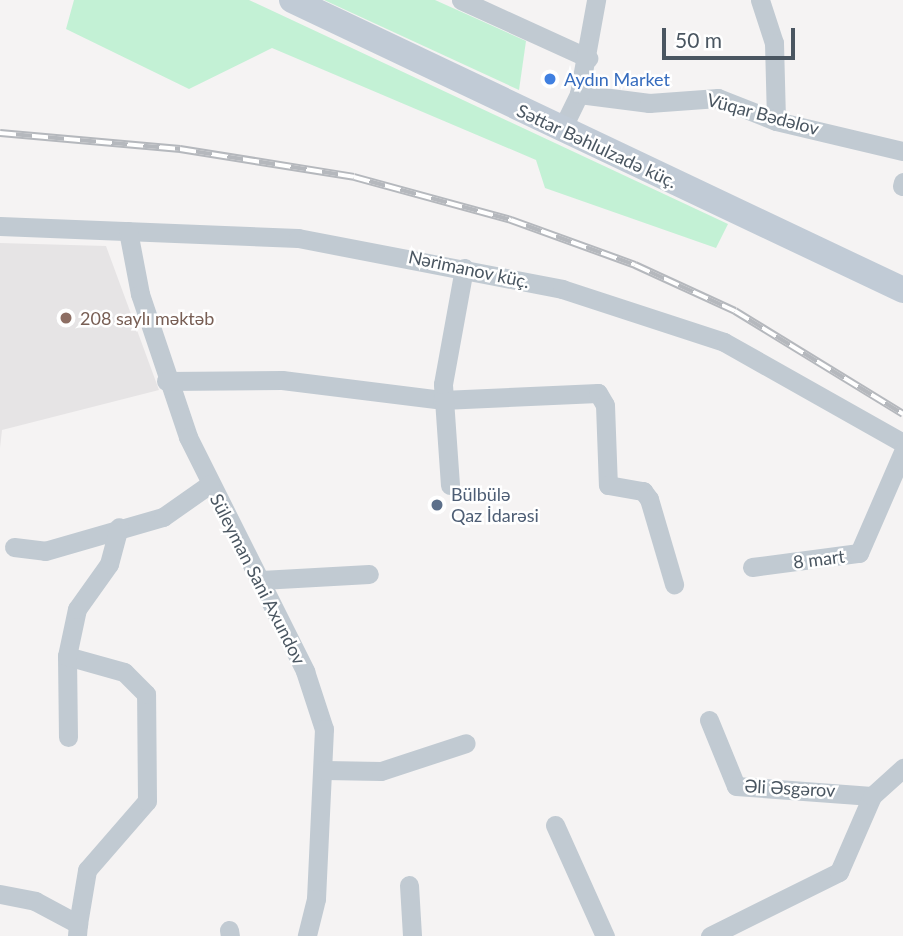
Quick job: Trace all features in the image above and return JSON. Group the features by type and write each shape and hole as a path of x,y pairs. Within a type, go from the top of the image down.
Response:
{"main road":[{"name":"Səttar Bəhlulzadə küç.","path":"292,0 903,290"}],"street":[{"path":"461,0 588,58"},
{"path":"562,129 579,94 588,58 596,0"},
{"path":"760,0 774,43 776,121"},
{"name":"Vüqar Bədəlov","path":"579,94 649,103 718,98 776,121 903,152"},
{"name":"Nərimanov küç.","path":"0,226 299,238 464,268 690,327 903,443"},
{"name":"Süleyman Sani Axundov","path":"128,231 166,381 210,484 261,580 314,696 324,729 325,770 316,899 307,936"},
{"path":"450,485 442,400 464,268"},
{"path":"166,381 282,380 442,400 604,397 608,485 643,491 649,499 674,584"},
{"name":"8 mart","path":"752,567 859,553 903,452"},
{"path":"13,547 45,551 175,512 210,484"},
{"path":"68,737 67,656 78,609 109,564 119,527"},
{"path":"261,580 369,574"},
{"path":"0,894 35,901 77,930 87,870 147,801 149,714 146,694 124,672 67,656"},
{"name":"Əli Əsgərov","path":"709,720 736,786 872,796"},
{"path":"325,770 381,771 466,743"},
{"path":"710,936 747,929 839,872 872,796 903,768"},
{"path":"555,825 605,936"},
{"path":"409,885 412,936"}],"shaded area":[{"name":"208 saylı məktəb","path":"0,243 106,246 159,390 2,430 0,448"}],"green space":[{"path":"74,0 249,0 728,224 716,248 545,188 536,160 272,48 189,89 66,29"},
{"path":"324,0 435,0 526,41 519,90"}],"railway":[{"path":"0,133 180,149 354,177 511,220 635,265 735,311 903,414"}],"place":[{"name":"Aydın Market","path":"550,79"},
{"name":"208 saylı məktəb","path":"66,318"},
{"name":"Bülbülə Qaz İdarəsi","path":"437,505"}]}
